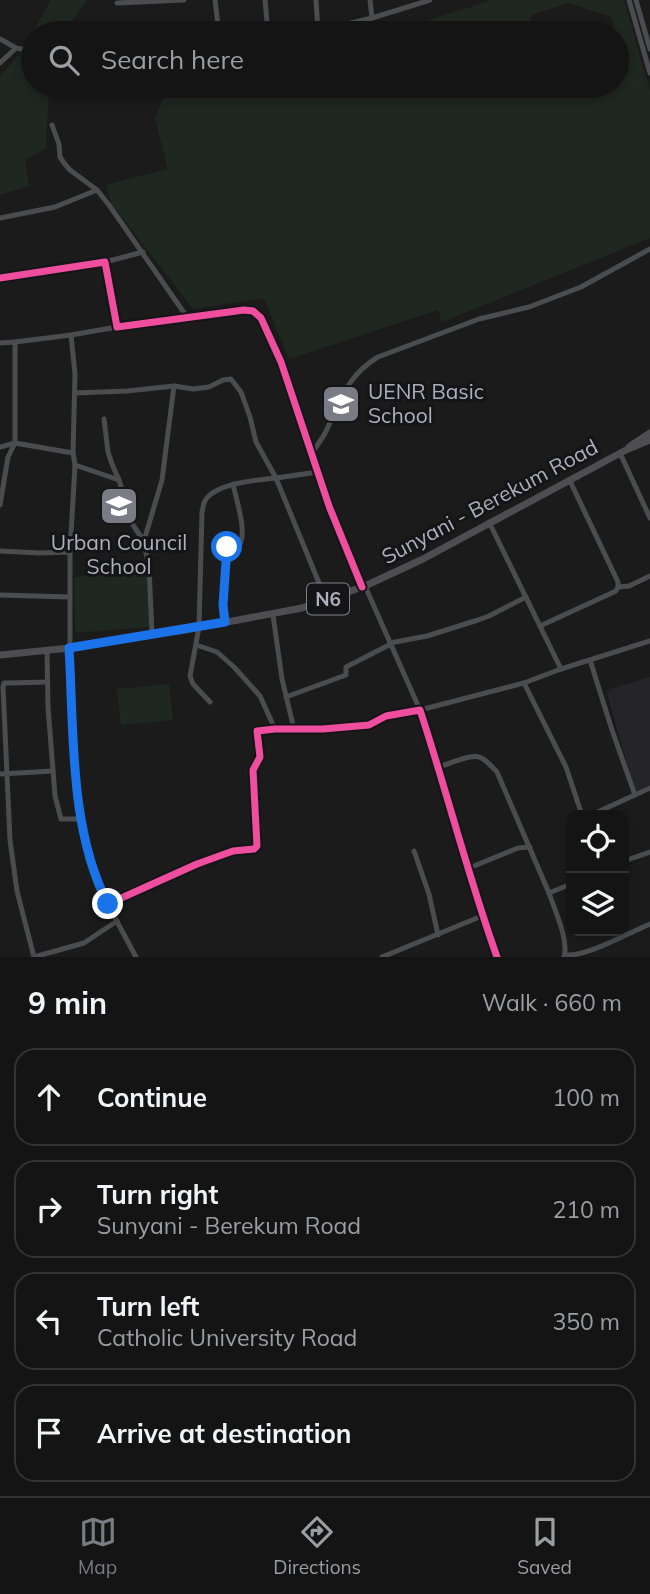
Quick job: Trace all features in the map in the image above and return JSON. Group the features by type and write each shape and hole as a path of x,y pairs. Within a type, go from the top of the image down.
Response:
{"main road":[{"name":"Sunyani - Berekum Road","path":"623,452 650,433"},
{"name":"Sunyani - Berekum Road","path":"0,655 69,648 302,608 364,586 423,559 489,522 650,440"}],"street":[{"path":"117,3 184,0"},
{"path":"215,0 218,21"},
{"path":"265,0 267,21"},
{"path":"316,0 317,21"},
{"path":"370,0 372,18"},
{"path":"360,21 430,0"},
{"path":"629,0 650,73"},
{"path":"636,0 650,49"},
{"path":"0,39 21,49"},
{"path":"0,63 16,48"},
{"path":"52,125 64,163 97,190 118,216 187,317"},
{"path":"0,218 55,207 97,190"},
{"path":"312,453 327,431 343,393 365,365 378,357 479,319 529,307 581,287 650,250"},
{"path":"0,278 105,262 143,252"},
{"path":"105,262 117,327"},
{"path":"0,343 244,310 253,311 261,317 281,362 329,506 420,710 482,916 497,957"},
{"path":"71,335 75,374 75,465 70,552 69,648 77,790 90,860 99,888 136,957"},
{"path":"0,505 8,457 15,443 15,342"},
{"path":"75,393 174,386 193,389 209,387 231,379 241,392 256,442 276,478 326,600"},
{"path":"143,540 162,480 174,386"},
{"path":"104,419 108,452 133,525 143,540 149,566 152,635"},
{"path":"0,447 15,443 73,453"},
{"path":"623,452 650,518"},
{"path":"75,465 119,480"},
{"path":"210,702 190,676 199,627 202,512 205,501 212,492 233,484 318,472"},
{"path":"540,626 616,591 618,587 570,481"},
{"path":"225,622 223,605 227,547 230,544 240,544 243,538 233,484"},
{"path":"489,522 561,669"},
{"path":"0,551 70,552"},
{"path":"618,587 629,586 650,576"},
{"path":"0,595 70,597"},
{"path":"286,697 346,675 346,667 391,644 478,620 526,597"},
{"path":"273,615 282,679 294,729"},
{"path":"108,904 197,864 233,851 254,849 258,842 253,767 260,757 257,731 369,725 386,716 524,683 650,640"},
{"path":"196,645 217,652 234,667 260,696 275,729"},
{"path":"47,651 55,796 61,819 81,819"},
{"path":"590,660 635,794"},
{"path":"48,682 5,683 3,687 3,774 10,840 14,873 34,957 84,943 117,921"},
{"path":"524,683 566,767 580,810"},
{"path":"439,767 478,756 497,772 549,893 564,938 564,956 576,956 593,950 650,924"},
{"path":"3,774 53,771"},
{"path":"602,810 650,788"},
{"path":"469,868 518,848 530,847"},
{"path":"414,851 429,894 438,935"},
{"path":"629,859 650,852"},
{"path":"549,893 566,886"},
{"path":"382,957 482,916"}],"shaded area":[{"path":"51,0 87,0 72,21 39,21"},
{"path":"492,0 624,0 650,91 650,238 442,322 438,310 289,359 264,298 193,309 111,203 106,185 168,169 155,119 163,99 629,98 629,21 612,21 611,17 569,3 533,14 530,21 426,21"},
{"path":"21,53 21,98 48,98 46,149 25,159 29,186 0,195 0,76"},
{"path":"147,571 149,627 75,633 74,577"},
{"path":"650,677 650,785 635,791 606,690"},
{"path":"169,684 173,720 121,725 117,689"}],"cycle path":[{"path":"0,278 105,262 117,327 253,311 261,318 281,362 329,506 362,587"},
{"path":"108,904 197,864 233,851 254,849 257,846 253,770 260,757 257,731 369,725 386,716 420,710 497,957"}],"place":[{"name":"UENR Basic School","path":"341,404"},
{"name":"Urban Council School","path":"119,506"}],"route":[{"path":"108,904 99,888 90,860 81,819 69,648 225,622 223,605 227,547"}]}
